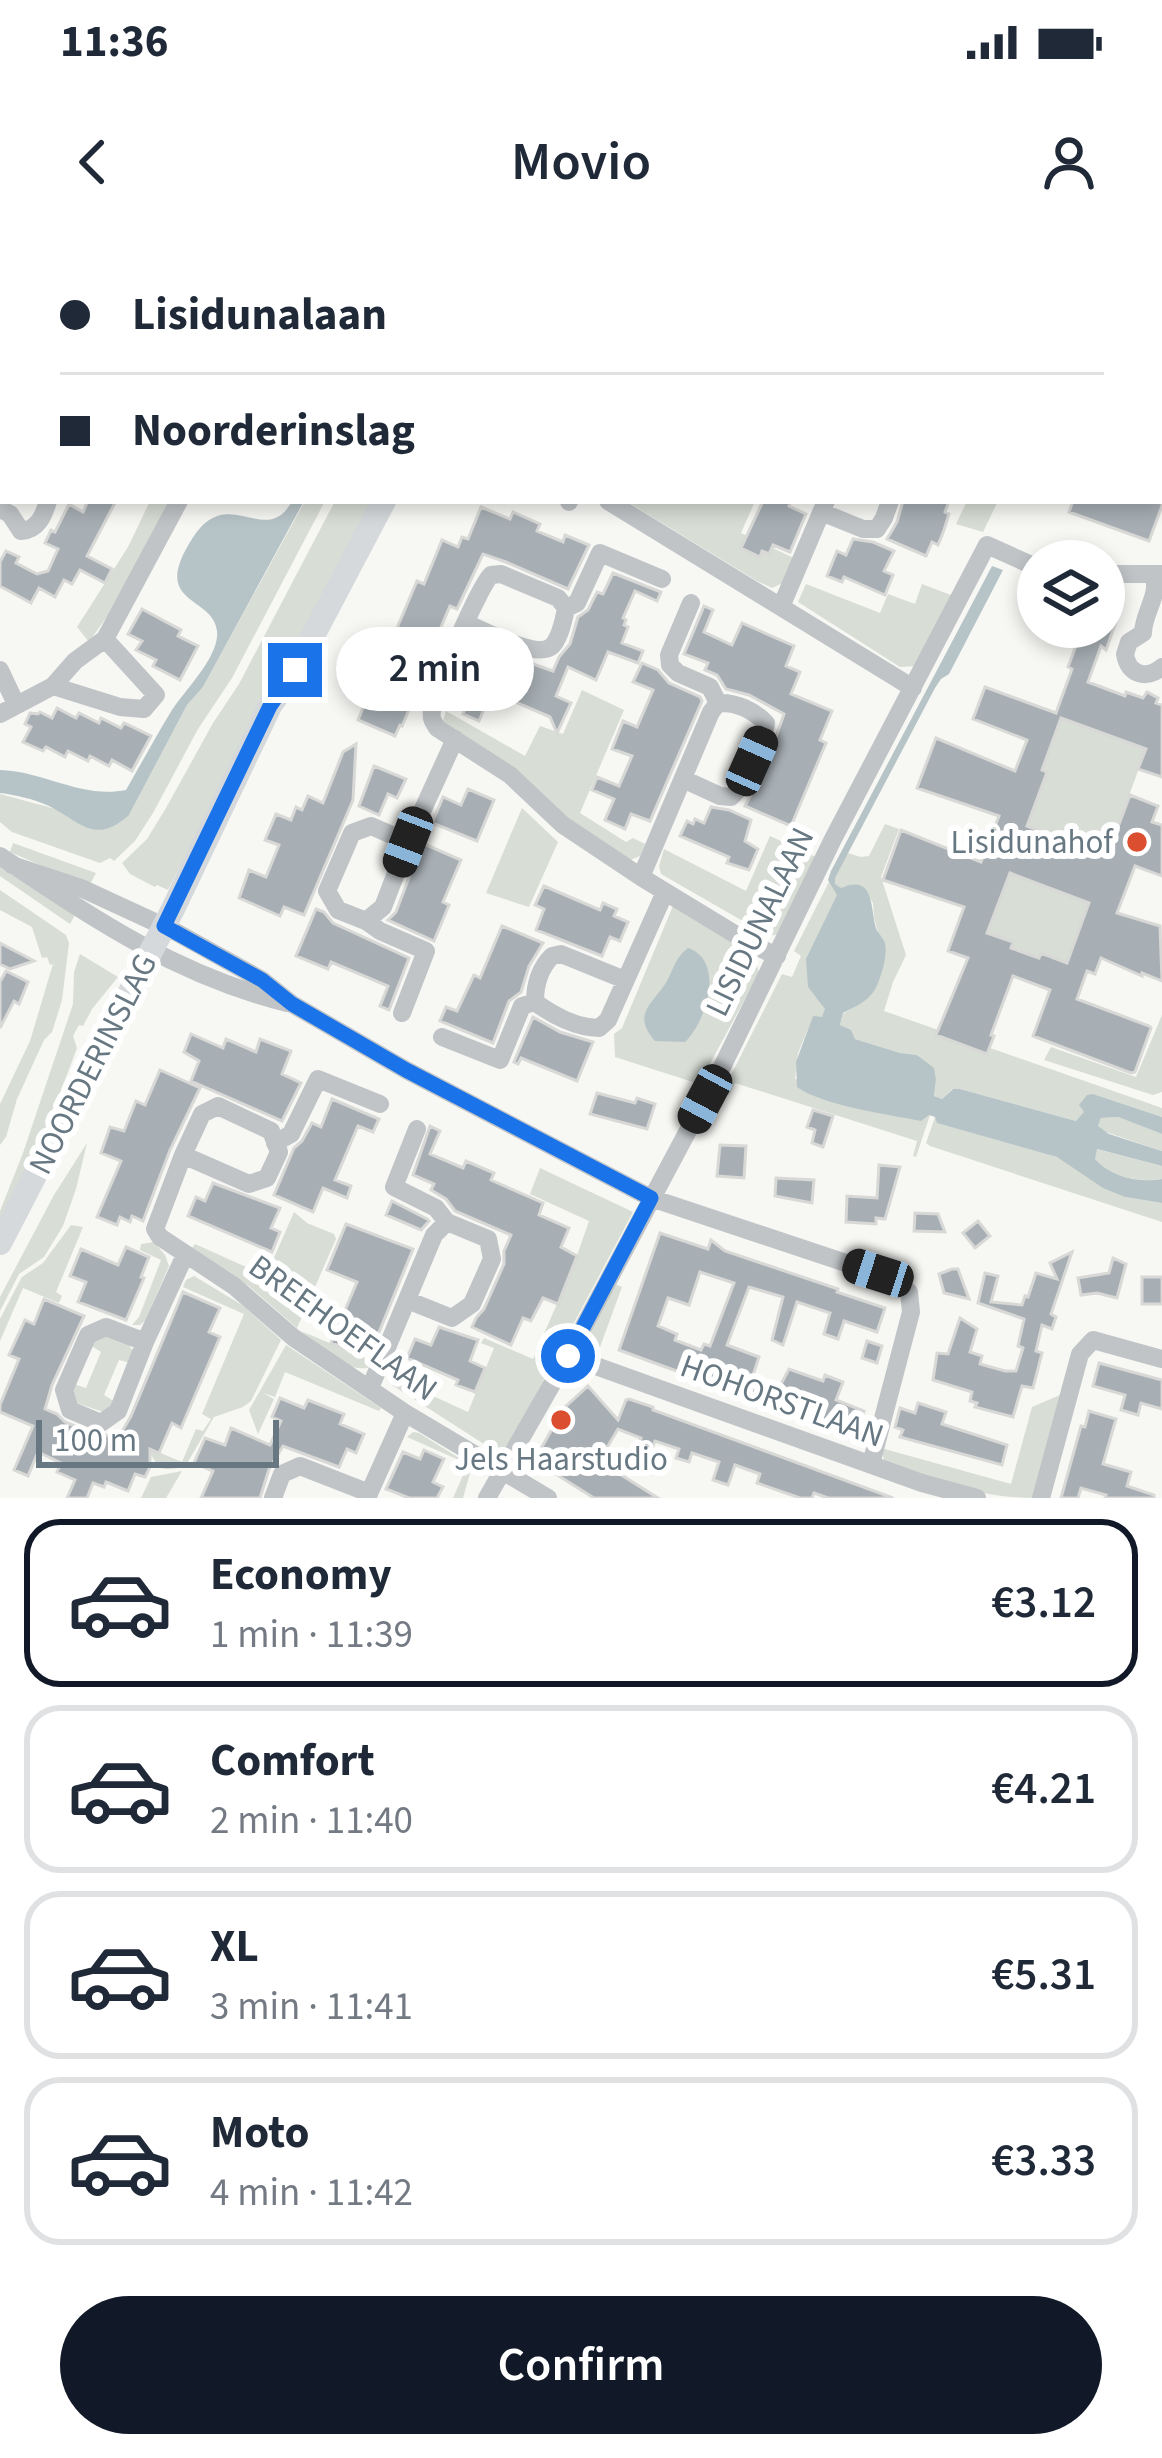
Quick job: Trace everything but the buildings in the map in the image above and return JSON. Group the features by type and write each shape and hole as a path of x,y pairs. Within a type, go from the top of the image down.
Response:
{"main road":[{"name":"NOORDERINSLAG","path":"0,1243 164,926 270,706 295,670 382,504"}],"street":[{"path":"0,509 10,514 21,531 31,531 47,504"},
{"path":"0,670 8,709 53,686 105,638 177,504"},
{"path":"613,504 913,688"},
{"path":"781,607 824,506 863,529 877,529 889,504"},
{"name":"LISIDUNALAAN","path":"487,1498 723,1065 833,839 987,545 1017,559"},
{"path":"466,623 532,651 546,651 553,645 566,608 578,603 600,553 662,579"},
{"path":"566,608 557,598 491,574 432,704 433,722 510,776 563,825 640,877 777,956"},
{"path":"1125,574 1157,575 1143,633"},
{"path":"691,603 669,655 670,665 677,673 710,687 718,703"},
{"path":"1162,641 1143,633 1129,642 1125,654 1132,670 1144,675 1162,667"},
{"path":"53,686 120,707 144,709 156,695 105,638"},
{"path":"640,877 711,712 718,703 730,702 766,723 740,790 731,797 683,779"},
{"path":"366,921 383,907 455,739"},
{"path":"402,1013 426,951 338,910 327,891 352,833 371,826 408,842"},
{"path":"6,861 164,926 262,980 292,1004 406,1070 651,1198 897,1280 909,1292 911,1312 871,1464"},
{"path":"6,861 78,910 151,951 255,995 292,1004"},
{"path":"535,1002 588,1028 599,1028 608,1020 665,892"},
{"path":"535,1002 535,989 551,956 561,954 626,980"},
{"path":"442,1037 500,1060 522,1006 535,1002"},
{"path":"275,1143 291,1134 318,1078 380,1104"},
{"path":"218,1106 271,1131 279,1152 267,1178 249,1184 183,1155 202,1114 218,1106"},
{"path":"407,1300 452,1318 472,1304 492,1259 488,1239 448,1222 436,1208 394,1187 418,1129"},
{"name":"BREEHOEFLAAN","path":"183,1155 155,1229 234,1286 294,1338 405,1413 548,1498"},
{"path":"370,1388 434,1235 448,1222"},
{"path":"145,1342 106,1328 88,1335 64,1390 70,1410 101,1423 118,1411 185,1255"},
{"path":"1041,1498 1080,1354 1093,1340 1162,1359"},
{"name":"HOHORSTLAAN","path":"568,1356 922,1483 977,1498"},
{"path":"273,1498 282,1474 300,1466 368,1496 405,1413"}],"shaded area":[{"path":"149,504 169,504 89,642 77,627 128,547"},
{"path":"290,504 302,504 129,815 97,830 43,804 0,793 0,770 94,791 126,790 172,710 208,662 216,641 213,619 187,597 177,577 192,539 219,515 270,519"},
{"path":"303,504 323,504 232,678 135,841 114,861 100,863 12,832 0,822 0,794 52,808 129,815 187,705 203,687"},
{"path":"333,504 376,504 257,717 168,890 155,887 130,874 122,863 147,839 239,684"},
{"path":"631,504 754,504 741,533 798,560 787,581 772,588"},
{"path":"966,504 997,504 983,532 956,524"},
{"path":"992,566 1003,570 835,878 841,888 852,885 866,890 886,949 874,991 843,1013 840,1025 851,1030 855,1039 917,1055 934,1068 934,1096 942,1099 960,1089 1076,1121 1084,1112 1079,1105 1093,1094 1162,1117 1162,1134 1118,1117 1101,1118 1098,1126 1162,1151 1162,1166 1097,1149 1095,1159 1126,1177 1162,1179 1162,1203 1125,1197 1057,1157 937,1123 929,1115 921,1121 856,1108 797,1087 796,1062 813,1016 822,1017 825,1009 808,987 806,959 837,895 828,880 831,871"},
{"path":"806,584 880,613 888,594 915,604 922,584 956,597 916,666 900,667 798,602"},
{"path":"582,690 624,710 580,813 626,842 633,838 645,844 640,856 628,861 578,829 528,780 443,721 446,711 525,756 540,726 563,734"},
{"path":"1061,718 1146,749 1107,856 1027,826"},
{"path":"522,808 558,842 529,907 486,893"},
{"path":"885,824 899,829 881,877 906,955 884,1011 1162,1108 1162,1117 1093,1094 1076,1121 960,1089 952,1089 942,1099 934,1096 936,1080 918,1055 855,1039 840,1025 843,1014 862,1002 879,936 867,893 845,886 827,919 808,987 826,1008 822,1018 813,1017 798,1053 795,1079 930,1115 916,1157 917,1141 735,1083 729,1095 722,1093 782,974 792,977 801,956 794,951 844,852 869,856"},
{"path":"770,836 818,858 779,934 769,936 661,874 664,849 746,891"},
{"path":"13,843 96,873 89,886 10,852"},
{"path":"0,866 76,913 70,924 0,876"},
{"path":"1010,873 1089,903 1067,963 1011,948 1012,942 987,933"},
{"path":"0,890 66,935 69,943 62,1000 52,1032 44,1040 0,1145 0,1104 30,1041 53,964 42,958 32,927 0,910"},
{"path":"673,906 753,950 759,973 699,1084 615,1057 614,1034 622,1028"},
{"path":"688,948 707,965 705,1007 685,1042 655,1041 645,1023 647,1010"},
{"path":"80,954 118,977 73,1036 77,1048 0,1228 0,1211 73,1004"},
{"path":"1162,1015 1162,1092 1153,1095 1044,1060 1051,1047 1136,1077"},
{"path":"935,1117 938,1123 1057,1157 1125,1197 1162,1203 1162,1222 930,1146 926,1143"},
{"path":"1118,1117 1162,1134 1162,1151 1100,1130 1101,1118"},
{"path":"87,1143 63,1226 44,1257 19,1274 0,1311 0,1297"},
{"path":"1096,1149 1162,1166 1162,1179 1117,1174 1095,1159"},
{"path":"540,1168 633,1212 510,1443 498,1453 392,1385 400,1381 468,1412 494,1348 481,1343 484,1338 533,1359 589,1221 530,1194"},
{"path":"294,1212 336,1239 297,1328 250,1287 192,1248 195,1244 266,1276"},
{"path":"71,1225 83,1227 56,1292 62,1296 59,1303 23,1288 0,1341 0,1319 22,1277 43,1263"},
{"path":"154,1242 169,1266 145,1321 132,1325 161,1260 140,1250 141,1244"},
{"path":"194,1276 242,1305 281,1340 251,1401 214,1417 185,1467 162,1468 144,1446 182,1462 196,1429 203,1431 211,1419 202,1414 244,1314 183,1287"},
{"path":"613,1283 622,1287 596,1358 586,1353 583,1342"},
{"path":"301,1331 370,1360 375,1356 373,1366 345,1364"},
{"path":"104,1334 127,1342 134,1353 131,1363 119,1360 104,1395 115,1402 103,1412 77,1403 72,1388 74,1384 86,1388 101,1352 90,1345"},
{"path":"286,1345 381,1408 379,1411 285,1372 275,1397 263,1393 274,1399 258,1434 249,1410"},
{"path":"1062,1395 1034,1498 958,1487 884,1460 881,1448 1011,1484 1032,1407"},
{"path":"413,1432 472,1466 463,1498 453,1498 468,1464 407,1437"},
{"path":"182,1471 166,1498 141,1498 151,1477"}],"place":[{"name":"Lisidunahof","path":"1137,842"},
{"name":"Jels Haarstudio","path":"561,1420"}],"route":[{"path":"295,670 270,706 164,926 262,980 292,1004 406,1070 651,1198 568,1356"}]}
